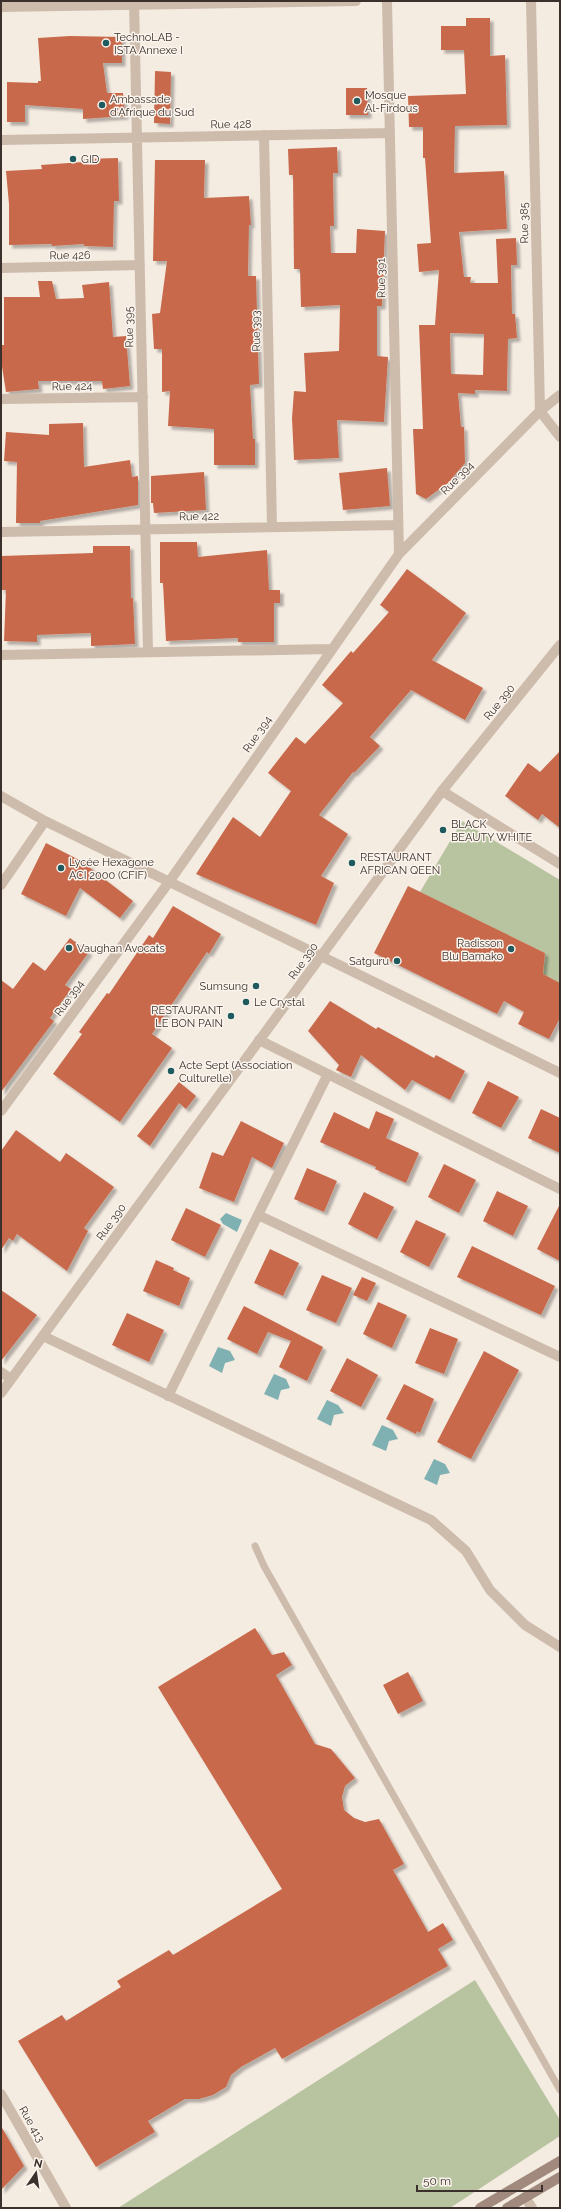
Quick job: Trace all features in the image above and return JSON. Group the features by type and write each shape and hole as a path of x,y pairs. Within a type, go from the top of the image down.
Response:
{"main road":[{"path":"480,2208 560,2161"},
{"path":"507,2208 560,2177"}],"street":[{"path":"1,7 134,3 356,1"},
{"name":"Rue 391","path":"387,1 399,554"},
{"name":"Rue 385","path":"531,1 540,411"},
{"name":"Rue 395","path":"134,3 148,652"},
{"name":"Rue 428","path":"1,140 390,133"},
{"name":"Rue 393","path":"264,135 272,527"},
{"name":"Rue 426","path":"1,268 140,265"},
{"name":"Rue 394","path":"1,1111 169,882 399,554 540,411 560,395"},
{"name":"Rue 424","path":"1,399 142,397"},
{"path":"540,411 560,437"},
{"name":"Rue 422","path":"1,532 398,525"},
{"name":"Rue 390","path":"1,1393 442,791 560,645"},
{"path":"2,657 148,652 331,649"},
{"path":"442,791 560,864"},
{"path":"1,796 45,821 560,1073"},
{"path":"1,885 45,821"},
{"path":"259,1040 560,1189"},
{"path":"168,1396 328,1074"},
{"path":"258,1215 560,1357"},
{"path":"42,1336 431,1520 466,1551 495,1595 525,1624 560,1647"},
{"path":"1,1372 11,1379"},
{"name":"Rue 413","path":"1,2094 66,2208"},
{"path":"525,2197 532,2208"}],"lane":[{"path":"255,1546 264,1566 560,2090"}],"green space":[{"path":"462,821 560,880 560,983 543,974 545,953 420,892"},
{"path":"475,1980 560,2120 560,2136 450,2208 118,2208"}],"water":[{"path":"226,1213 242,1220 237,1232 223,1224 220,1219"},
{"path":"218,1347 230,1351 235,1360 225,1363 222,1373 209,1366"},
{"path":"274,1374 286,1379 290,1388 281,1390 278,1400 264,1394"},
{"path":"327,1400 338,1405 344,1413 334,1415 331,1426 317,1419"},
{"path":"382,1425 393,1430 398,1439 389,1441 386,1451 372,1445"},
{"path":"434,1459 445,1464 450,1473 440,1475 437,1485 424,1479"}],"building":[{"path":"466,18 490,18 490,56 505,55 507,125 455,126 454,173 504,171 507,229 459,232 464,277 471,277 470,283 498,283 496,239 516,238 517,265 511,265 512,314 515,314 517,338 508,339 507,391 475,390 475,394 458,393 461,427 464,427 465,463 448,483 426,499 416,494 413,429 423,429 419,325 435,325 439,270 419,272 417,244 431,243 425,158 423,158 423,127 409,127 408,96 466,94 464,50 441,50 441,26 466,26","holes":["450,333 484,334 483,375 451,374"]},
{"path":"70,36 122,37 122,63 103,63 107,93 123,93 125,116 83,119 83,109 25,105 25,122 7,122 7,82 38,83 38,81 41,81 38,38"},
{"path":"155,71 171,72 170,124 154,123"},
{"name":"Mosque Al-Firdous","path":"346,88 367,88 368,115 346,115"},
{"path":"337,147 338,173 333,173 334,226 330,226 331,253 356,253 357,229 385,231 382,306 377,306 377,356 388,357 384,422 337,420 339,458 294,460 292,418 294,391 306,392 304,353 339,351 340,305 301,307 300,269 294,269 293,175 289,175 288,149"},
{"path":"118,158 119,201 114,201 113,247 84,246 84,244 52,246 52,244 9,245 9,204 6,171 42,169 41,165 83,162 83,159"},
{"path":"155,160 205,160 204,198 249,196 251,225 249,225 248,276 256,276 259,384 250,385 253,439 255,439 255,465 214,465 214,429 168,426 170,391 162,392 162,349 154,349 152,314 160,313 167,261 153,261"},
{"path":"38,281 52,281 56,299 84,298 82,285 109,282 113,337 126,336 130,386 103,389 102,381 38,381 39,389 6,392 1,360 1,345 4,345 4,297 40,297"},
{"path":"83,423 84,467 130,460 132,477 138,476 138,505 40,521 40,523 16,523 17,462 4,461 6,432 49,435 49,424"},
{"path":"387,468 390,506 343,510 339,473"},
{"path":"204,472 206,510 154,513 153,503 151,503 151,476"},
{"path":"160,542 197,542 198,557 267,550 269,590 280,590 280,603 274,603 274,642 238,642 238,638 166,641 163,583 160,583"},
{"path":"93,546 130,546 131,598 133,598 135,644 91,646 91,633 37,635 37,642 4,641 6,590 1,590 1,556 93,553"},
{"path":"407,569 466,613 432,660 483,688 465,720 411,690 370,737 380,746 354,773 353,772 319,815 348,834 321,876 334,883 316,925 196,874 233,817 260,837 291,791 268,773 296,737 305,744 343,703 322,685 351,651 353,653 389,612 380,605"},
{"path":"560,751 560,828 542,814 538,820 505,796 528,763 540,772"},
{"path":"46,843 91,866 90,868 133,901 120,918 80,888 66,916 21,894"},
{"path":"408,886 545,953 543,974 560,983 560,1018 549,1039 518,1024 524,1012 504,1001 497,1014 374,953"},
{"path":"173,906 221,934 209,954 207,952 152,1034 172,1048 120,1122 53,1074 82,1034 79,1032 107,993 109,994 149,935 153,938"},
{"path":"70,938 89,952 65,985 71,989 50,1018 54,1021 1,1092 1,980 13,989 33,962 45,971"},
{"path":"330,1001 376,1029 378,1027 434,1058 436,1055 465,1071 450,1100 412,1080 405,1090 361,1055 351,1077 336,1070 339,1065 308,1031"},
{"path":"488,1081 519,1097 501,1128 472,1113"},
{"path":"179,1082 196,1096 186,1109 179,1103 150,1146 137,1136"},
{"path":"541,1109 560,1118 560,1153 528,1138"},
{"path":"376,1111 394,1119 386,1138 419,1153 406,1183 375,1169 376,1167 320,1142 334,1112 369,1129"},
{"path":"241,1121 284,1143 272,1168 252,1157 234,1202 199,1188 212,1152 223,1156"},
{"path":"16,1130 60,1162 66,1153 114,1187 84,1228 88,1231 67,1271 17,1234 13,1241 9,1238 1,1250 1,1151"},
{"path":"444,1164 476,1180 459,1213 428,1197"},
{"path":"307,1168 337,1181 324,1212 294,1199"},
{"path":"497,1191 528,1206 513,1236 483,1221"},
{"path":"364,1192 394,1207 377,1239 348,1224"},
{"path":"560,1204 560,1261 537,1249"},
{"path":"186,1208 221,1225 205,1257 171,1240"},
{"path":"416,1220 446,1234 429,1267 400,1252"},
{"path":"472,1246 555,1286 541,1315 457,1277"},
{"path":"270,1249 299,1263 283,1296 254,1283"},
{"path":"156,1260 174,1268 173,1270 190,1278 179,1306 143,1291"},
{"path":"322,1275 352,1288 336,1323 306,1310"},
{"path":"362,1277 376,1283 367,1301 353,1295"},
{"path":"1,1290 37,1315 1,1361"},
{"path":"378,1302 407,1315 392,1348 363,1334"},
{"path":"244,1306 323,1347 307,1381 279,1367 291,1341 268,1332 257,1354 227,1339"},
{"path":"127,1313 164,1330 149,1362 112,1345"},
{"path":"430,1328 458,1339 444,1374 415,1363"},
{"path":"484,1351 519,1370 471,1459 437,1442"},
{"path":"347,1358 378,1375 361,1407 330,1391"},
{"path":"404,1384 434,1399 420,1433 417,1431 416,1434 386,1419"},
{"path":"255,1628 272,1655 284,1652 292,1665 276,1675 315,1744 331,1749 355,1778 345,1786 342,1797 344,1810 354,1818 365,1822 379,1819 404,1864 393,1870 428,1932 443,1923 453,1940 438,1949 448,1966 282,2059 275,2048 241,2067 231,2075 226,2087 213,2095 199,2099 185,2099 148,2121 155,2132 96,2167 18,2041 62,2015 66,2021 121,1987 117,1981 169,1950 173,1955 282,1889 158,1687"},
{"path":"408,1672 423,1701 398,1714 383,1685"},
{"path":"1,2126 24,2166 1,2190"}],"place":[{"name":"TechnoLAB - ISTA Annexe I","path":"106,43"},
{"name":"Mosque Al-Firdous","path":"357,101"},
{"name":"Ambassade d'Afrique du Sud","path":"102,105"},
{"name":"GID","path":"73,159"},
{"name":"BLACK BEAUTY WHITE","path":"443,830"},
{"name":"RESTAURANT AFRICAN QEEN","path":"352,863"},
{"name":"Lycée Hexagone ACI 2000 (CFIF)","path":"61,868"},
{"name":"Vaughan Avocats","path":"69,948"},
{"name":"Radisson Blu Bamako","path":"511,949"},
{"name":"Satguru","path":"397,961"},
{"name":"Sumsung","path":"256,986"},
{"name":"Le Crystal","path":"246,1002"},
{"name":"RESTAURANT LE BON PAIN","path":"231,1016"},
{"name":"Acte Sept (Association Culturelle)","path":"171,1071"}]}
